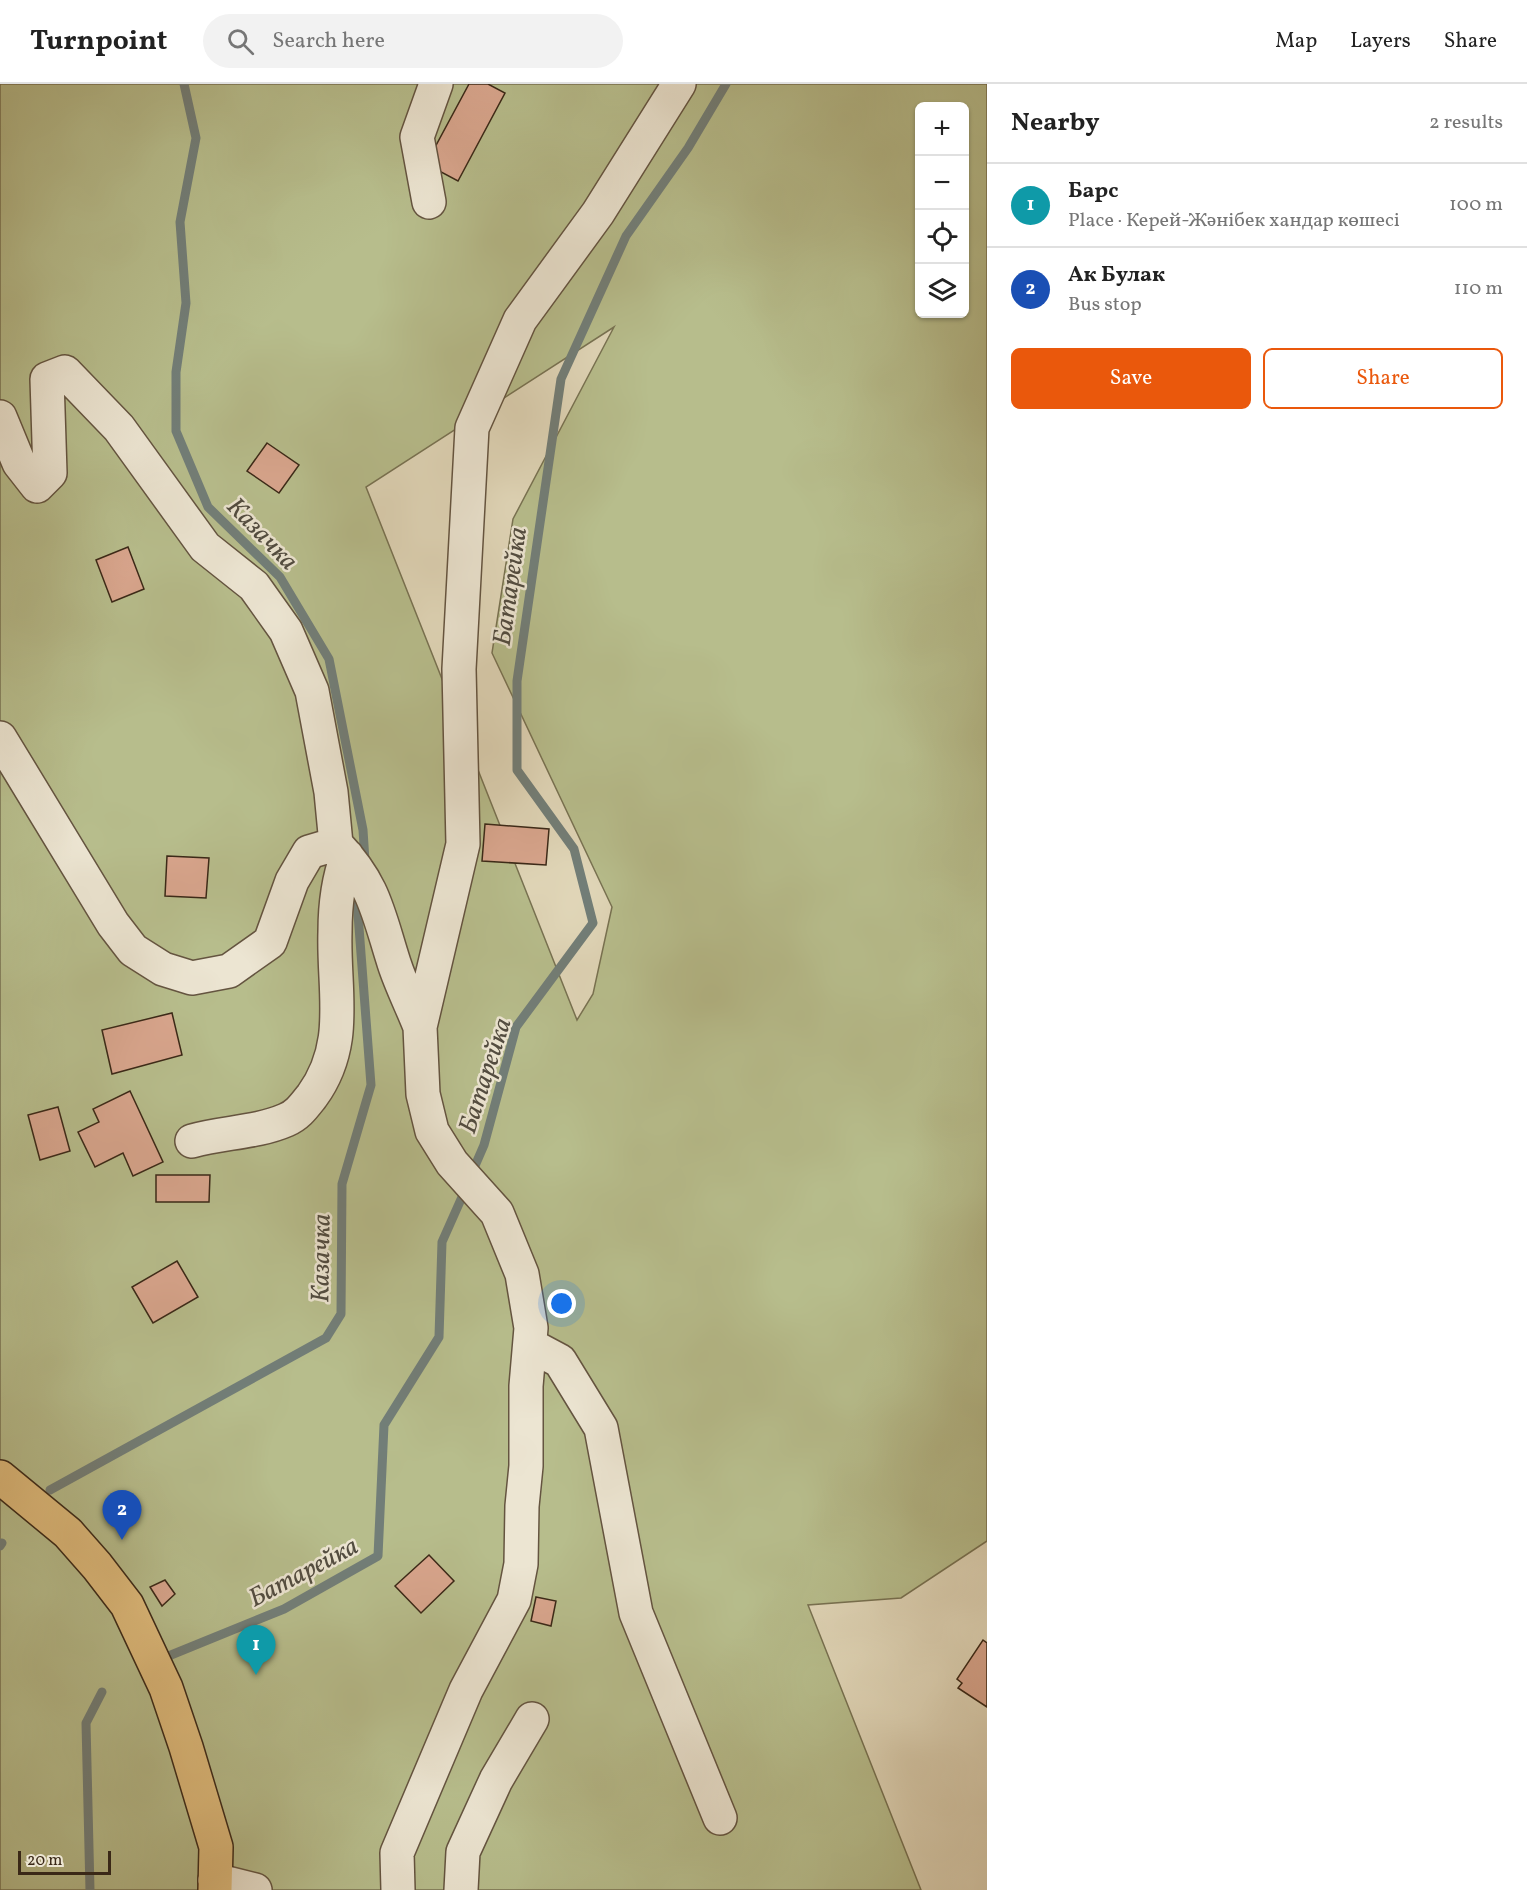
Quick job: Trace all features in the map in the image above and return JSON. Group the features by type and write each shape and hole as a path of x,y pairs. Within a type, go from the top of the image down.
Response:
{"main road":[{"path":"0,1477 68,1533 98,1566 127,1605 166,1689 216,1847 215,1885"}],"street":[{"path":"429,202 417,137 436,84"},
{"path":"398,1890 397,1853 466,1690 514,1600 520,1564 531,1328 522,1274 497,1213 452,1163 432,1131 423,1094 420,1027 463,844 459,669 472,428 520,320 598,213 679,84"},
{"path":"0,417 20,463 37,486 50,473 47,379 65,372 119,428 205,547 254,586 286,630 312,692 342,850 334,933 338,1007 336,1048 323,1081 301,1111 287,1120 255,1130 219,1134 192,1141"},
{"path":"0,738 113,924 133,950 163,969 192,978 229,970 253,955 270,942 292,881 309,852 342,850"},
{"path":"342,850 370,890 380,911 394,964 420,1027"},
{"path":"530,1345 560,1361 601,1428 636,1613 720,1818"},
{"path":"460,1890 463,1852 496,1780 532,1719"},
{"path":"215,1885 255,1890"}],"green space":[{"path":"0,84 987,84 987,1541 901,1598 808,1605 921,1890 0,1890","holes":["614,327 513,519 492,653 612,907 593,994 577,1020 366,487"]}],"building":[{"path":"469,84 488,84 505,93 458,181 426,164"},
{"path":"267,443 299,465 279,493 247,471"},
{"path":"128,547 144,589 112,602 96,560"},
{"path":"485,824 549,829 546,865 482,861"},
{"path":"167,856 209,858 206,898 165,896"},
{"path":"172,1013 182,1055 112,1074 102,1030"},
{"path":"130,1091 163,1162 133,1176 123,1153 95,1167 78,1132 99,1122 93,1109"},
{"path":"58,1107 70,1151 40,1160 28,1115"},
{"path":"156,1175 210,1175 209,1202 156,1202"},
{"path":"177,1261 198,1297 153,1323 132,1287"},
{"path":"429,1555 454,1581 421,1613 395,1586"},
{"path":"165,1580 175,1594 162,1606 150,1587"},
{"path":"536,1597 556,1601 551,1626 531,1621"},
{"path":"983,1640 987,1643 987,1707 958,1688 962,1683 957,1679"}],"waterway":[{"name":"Казачка","path":"184,84 196,138 180,222 186,303 176,372 176,431 208,507 280,577 329,659 363,830 365,861"},
{"name":"Батарейка","path":"471,1175 484,1145 516,1027 593,923 574,849 517,770 517,681 561,379 626,236 688,148 726,84"},
{"name":"Казачка","path":"50,1490 326,1338 341,1314 342,1184 371,1085 357,901"},
{"name":"Батарейка","path":"171,1655 284,1609 378,1556 384,1425 439,1337 442,1242 466,1188"},
{"name":"Батарейка","path":"90,1890 86,1723 102,1692"}],"place":[{"name":"Ак Булак","path":"122,1540"},
{"name":"Барс","path":"256,1675"}]}
